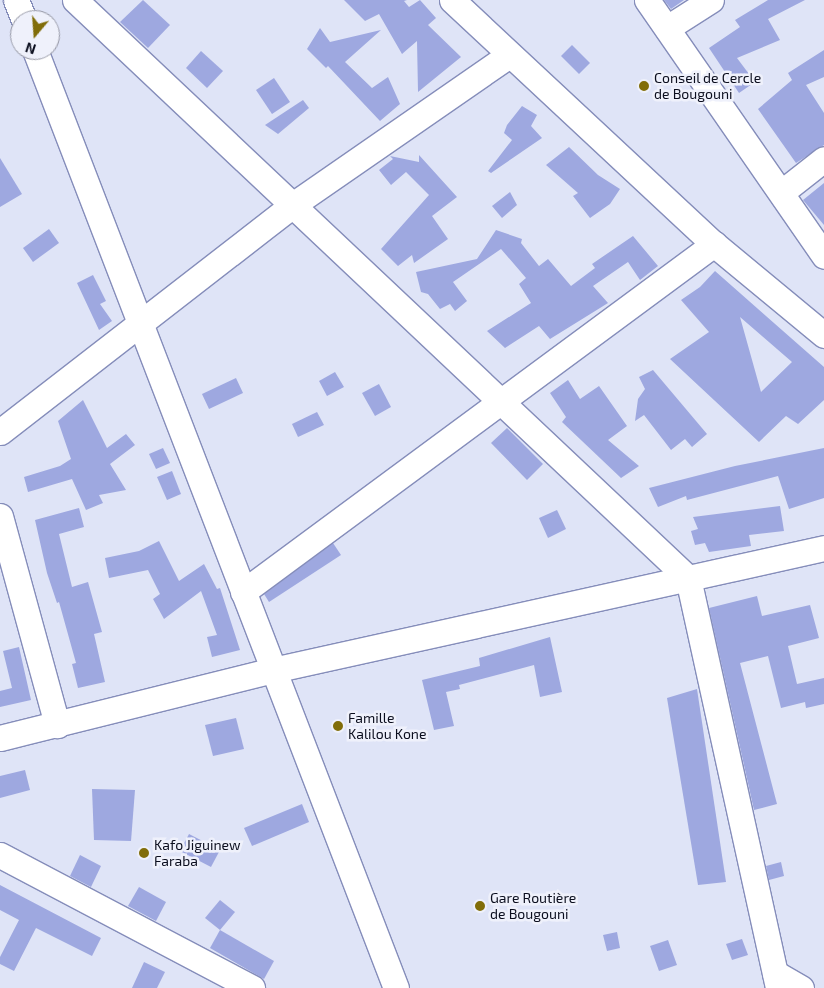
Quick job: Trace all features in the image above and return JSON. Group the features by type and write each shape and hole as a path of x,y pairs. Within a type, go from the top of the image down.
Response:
{"street":[{"path":"75,0 294,204 501,404 688,578 777,981 802,988"},
{"path":"452,0 714,244 819,328"},
{"path":"647,0 782,192 824,256"},
{"path":"667,28 711,0"},
{"path":"0,432 141,325 294,204 509,55"},
{"path":"40,60 396,988"},
{"path":"782,192 824,159"},
{"path":"243,592 501,404 714,244"},
{"path":"0,516 57,725"},
{"path":"0,738 273,670 824,548"},
{"path":"0,855 252,988"}],"building":[{"path":"143,0 170,25 148,48 120,22"},
{"path":"344,0 407,0 404,1 409,7 420,0 436,18 428,25 461,57 418,92 417,41 402,54 379,14 365,21"},
{"path":"664,0 684,0 671,9"},
{"path":"768,0 805,0 768,19 780,40 737,58 755,82 739,93 709,48 740,27 735,20"},
{"path":"320,28 330,42 381,30 345,62 372,88 388,77 400,104 380,121 328,66 326,68 307,49"},
{"path":"572,45 590,63 579,74 561,56"},
{"path":"824,50 824,77 806,85 824,113 824,145 796,163 758,109 792,80 788,73"},
{"path":"201,51 223,71 207,88 186,68"},
{"path":"274,78 290,102 272,114 256,90"},
{"path":"303,100 309,108 278,134 265,125"},
{"path":"522,106 537,115 531,126 542,138 491,173 488,171 512,140 504,133 507,125"},
{"path":"569,147 598,175 620,189 610,204 590,218 573,196 578,193 546,165"},
{"path":"419,155 457,197 432,216 448,239 414,263 412,255 398,266 381,249 429,195 406,172 391,185 379,170 393,159 390,156 419,162"},
{"path":"0,158 22,194 0,207"},
{"path":"824,183 824,225 803,200"},
{"path":"510,192 517,205 502,218 492,206"},
{"path":"49,229 59,243 33,262 23,248"},
{"path":"496,230 522,239 521,243 539,266 548,259 571,286 595,268 592,264 633,236 658,266 640,280 628,262 593,286 608,303 550,339 539,326 505,348 487,331 531,303 519,284 526,278 501,249 453,282 467,301 455,311 450,304 440,309 428,294 421,292 416,272 477,259"},
{"path":"715,271 824,367 824,400 798,424 786,416 759,442 670,359 709,332 681,300 700,287","holes":["740,317 792,362 761,392"]},
{"path":"93,275 106,301 100,304 112,321 99,330 77,283"},
{"path":"653,370 707,434 692,447 685,439 671,450 644,415 635,421 638,399 645,389 639,377"},
{"path":"335,372 344,387 327,396 319,381"},
{"path":"236,378 243,393 209,409 202,394"},
{"path":"568,380 580,399 599,386 627,426 608,440 639,466 621,478 562,422 566,417 550,393"},
{"path":"379,384 391,407 375,416 362,393"},
{"path":"83,400 107,448 126,434 135,445 110,464 126,490 99,495 103,503 86,510 72,479 28,492 24,477 60,466 71,459 58,421"},
{"path":"317,412 324,425 298,437 292,424"},
{"path":"507,428 543,464 527,480 491,443"},
{"path":"163,448 170,463 156,469 149,454"},
{"path":"824,448 824,498 789,509 778,476 687,500 686,496 658,507 649,488 735,466"},
{"path":"172,471 181,494 167,500 157,477"},
{"path":"780,506 784,531 749,535 751,546 709,552 705,543 695,545 691,531 698,529 693,517"},
{"path":"79,508 84,527 59,534 72,587 88,582 102,632 94,634 105,682 78,688 72,664 76,663 59,602 57,603 47,573 35,520"},
{"path":"557,510 566,529 548,538 539,518"},
{"path":"159,541 179,581 204,564 217,589 220,588 240,650 212,657 207,637 217,635 201,591 164,619 153,599 160,594 148,570 109,578 105,558 139,551"},
{"path":"333,543 341,555 269,602 264,594"},
{"path":"757,596 762,616 810,605 819,638 788,646 797,684 824,678 824,704 806,708 805,702 781,708 768,656 740,663 777,804 754,810 709,608"},
{"path":"550,637 562,692 540,697 534,665 459,685 460,689 446,692 454,726 434,730 422,680 480,666 479,658"},
{"path":"19,647 31,700 0,707 0,691 12,688 3,651"},
{"path":"697,689 726,882 698,885 667,698"},
{"path":"236,718 244,749 213,756 205,725"},
{"path":"25,770 30,790 0,798 0,776"},
{"path":"92,789 135,790 131,841 94,840"},
{"path":"302,804 309,822 252,846 244,828"},
{"path":"189,834 220,850 211,867 180,851"},
{"path":"80,855 101,866 91,887 70,876"},
{"path":"781,862 784,876 769,880 766,866"},
{"path":"0,885 101,938 92,956 36,928 14,971 0,964 0,957 19,920 0,910"},
{"path":"139,887 166,902 156,921 128,906"},
{"path":"220,900 235,912 220,930 205,918"},
{"path":"220,930 274,961 264,979 210,948"},
{"path":"617,932 620,948 607,951 603,935"},
{"path":"742,939 748,955 732,960 726,944"},
{"path":"668,940 677,965 659,971 650,946"},
{"path":"144,962 165,972 157,988 132,988"}],"place":[{"name":"Conseil de Cercle de Bougouni","path":"644,86"},
{"name":"Famille Kalilou Kone","path":"338,726"},
{"name":"Kafo Jiguinew Faraba","path":"144,853"},
{"name":"Gare Routière de Bougouni","path":"480,906"}]}
